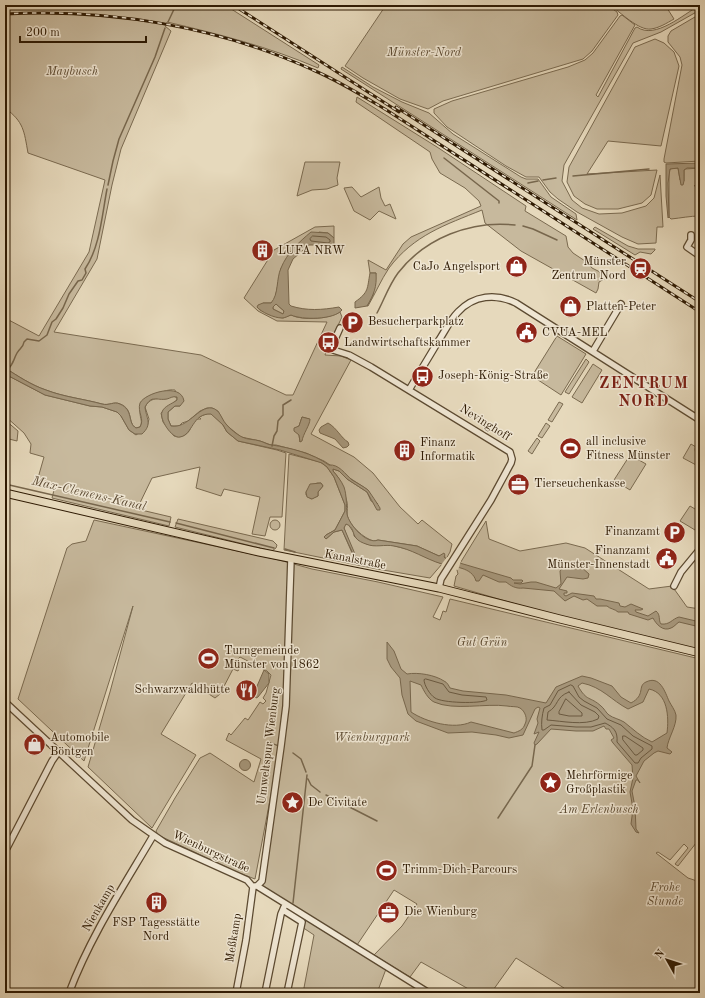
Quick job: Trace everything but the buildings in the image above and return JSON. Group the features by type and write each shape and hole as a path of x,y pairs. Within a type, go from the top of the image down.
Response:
{"main road":[{"name":"Kanalstraße","path":"5,493 252,551 439,588 700,653"}],"street":[{"path":"691,234 691,240 686,247 700,256"},
{"path":"409,390 457,313 471,302 485,297 491,297 505,299 516,303 700,420"},
{"path":"593,352 621,304"},
{"name":"Nevinghoff","path":"340,328 332,346 333,350 355,358 506,449 512,455 511,463 491,500 441,579 439,588"},
{"path":"674,586 681,572 700,549"},
{"name":"Umweltspur Wienburg","path":"255,886 262,881 285,717 292,559"},
{"name":"Wienburgstraße","path":"5,702 132,820 153,836 173,847 247,880 429,993"},
{"path":"5,847 7,848 52,761 59,751"},
{"name":"Nienkamp","path":"69,993 97,933 153,836"},
{"path":"700,872 700,879"},
{"name":"Meßkamp","path":"236,993 255,886"},
{"path":"265,993 283,910 286,904"},
{"path":"283,910 302,922 287,993"}],"green space":[{"name":"Maybusch","path":"5,5 225,5 319,65 318,68 300,60 244,42 167,22 165,26 171,31 121,149 97,259 54,332 201,355 286,395 293,395 327,322 277,321 258,311 244,298 274,250 315,227 334,226 334,238 328,233 319,232 281,268 275,299 271,303 263,303 260,310 277,317 283,318 291,315 309,319 323,318 340,312 342,317 325,355 341,356 351,360 311,434 354,457 373,473 400,507 418,524 422,520 452,544 446,559 444,555 439,556 417,546 378,540 374,541 362,535 348,519 344,490 333,469 339,471 347,479 367,492 371,501 378,504 368,490 324,461 306,453 241,437 225,424 218,411 212,408 207,408 200,411 179,426 171,426 168,419 168,412 175,406 180,406 175,390 168,390 146,398 142,402 140,408 141,425 140,427 136,428 133,426 127,409 120,404 105,404 67,396 40,388 5,368 5,318 39,336 89,252 105,180 28,153 20,123 5,108","holes":["302,417 309,419 300,442 299,435 294,429 299,426"]},
{"name":"Münster-Nord","path":"386,5 607,5 617,12 618,15 592,51 583,59 443,101 428,109 400,99 345,66"},
{"path":"610,5 668,5 667,8 674,19 657,28 646,29 635,24"},
{"path":"700,5 700,10 661,32 633,43 564,165 562,181 572,200 582,208 599,214 622,213 646,206 654,198 660,175 663,227 657,227 656,243 638,244 622,237 577,212 550,192 539,177 526,177 506,166 447,127 434,113 434,109 452,101 568,67 585,60 593,53 622,15 635,25 596,95 598,97 635,28 637,27 644,30 652,30 661,28"},
{"path":"700,14 700,161 666,163 664,162 664,159 682,65 680,57 668,42 668,36 671,31"},
{"path":"655,39 664,43 674,52 679,66 661,146 608,141 587,174 657,170 651,195 642,203 618,209 597,209 585,204 574,196 567,182 569,167 635,47"},
{"path":"342,67 373,87 402,102 429,113 453,134 521,177 526,179 538,179 551,197 576,214 577,220 341,69"},
{"path":"357,97 437,147 526,206 525,211 566,236 568,247 573,253 588,263 592,268 606,275 606,278 599,282 596,293 521,251 485,223 482,210 431,232 409,247 389,268 367,306 373,295 376,273 370,273 368,260 386,270 403,244 411,237 481,206 479,201 465,188 440,173 432,159 430,152 356,102"},
{"path":"305,162 340,162 337,178 338,185 327,189 312,190 297,196"},
{"path":"678,168 680,180 684,181 685,169 700,168 700,182 694,186 700,185 700,216 671,219 669,217 669,173 670,169"},
{"path":"352,187 361,197 379,187 381,198 385,206 390,204 396,219 379,211 370,220 354,211 344,188"},
{"path":"595,227 628,246 638,249 655,250 651,254 640,252 635,255 593,229"},
{"path":"276,304 284,311 283,314 273,309"},
{"path":"557,336 586,354 561,395 532,376"},
{"path":"586,359 589,362 569,394 565,392"},
{"path":"593,364 602,370 582,403 572,397"},
{"path":"5,374 45,395 90,406 102,407 117,412 129,430 136,435 147,427 149,419 145,407 147,403 157,398 174,396 177,398 177,400 161,413 163,422 174,436 177,437 186,435 191,428 191,425 197,419 201,419 199,417 212,414 223,425 227,432 238,441 286,453 282,517 270,517 265,536 252,534 260,497 224,489 221,496 196,488 200,467 152,478 137,509 171,517 169,526 52,498 54,490 36,485 44,457 30,453 31,444 24,433 5,416"},
{"path":"559,402 563,404 552,422 548,420"},
{"path":"5,420 18,431 17,441 5,438"},
{"path":"546,423 550,426 542,438 538,436"},
{"path":"537,438 540,441 532,454 528,451"},
{"path":"691,444 696,447 695,449 698,466 683,458"},
{"path":"289,454 320,462 327,467 334,477 345,505 345,511 335,530 326,535 326,539 334,532 342,530 356,562 344,528 345,524 348,524 354,533 354,536 366,544 399,547 414,551 442,564 430,578 284,550","holes":["317,483 321,483 323,486 318,492 318,496 311,499 306,495 309,488"]},
{"path":"630,455 646,464 630,490 614,480"},
{"path":"690,506 700,512 700,525 698,524 695,530 680,521"},
{"path":"178,519 273,541 277,545 272,551 175,527"},
{"path":"94,520 443,597 433,617 440,620 443,611 446,612 450,599 700,659 700,838 678,866 675,864 688,848 684,844 670,860 658,852 656,853 688,878 700,882 700,993 563,993 564,988 516,958 491,993 469,993 472,991 421,962 410,977 374,955 402,926 417,904 394,890 357,945 262,886 282,747 269,742 280,747 255,879 158,835 156,831 200,758 210,753 254,782 261,759 226,740 229,733 231,735 245,718 248,720 260,702 263,704 266,701 263,698 271,675 267,671 240,657 237,660 242,663 238,671 233,669 220,694 215,698 192,683 161,734 196,755 152,828 88,767 133,606 84,761 18,699 67,548 72,544 86,541"},
{"path":"273,520 277,520 280,525 277,530 273,530 270,527 270,523"},
{"path":"486,521 489,539 520,551 566,543 585,548 649,589 672,586 687,607 700,609 700,650 574,621 454,586 459,565"},
{"path":"304,918 386,969 377,993 303,993 314,935 302,927"}],"water":[{"path":"700,163 700,168 687,168 684,170 683,185 681,185 678,168 670,169 668,183 668,218 666,164"},
{"path":"311,232 328,233 334,238 334,245 330,248 318,245 309,245 293,259 288,270 289,304 291,306 303,309 339,307 342,310 332,316 318,318 302,318 291,315 284,318 279,318 265,313 257,307 258,305 263,303 271,303 274,299 279,272 287,257","holes":["276,304 284,311 283,314 273,309 273,307"]},
{"path":"370,273 376,273 376,282 373,294 367,306 355,308 355,302 363,296 367,290"},
{"path":"5,368 40,388 67,396 105,404 120,404 129,413 133,426 136,428 140,427 142,421 139,406 143,399 163,391 177,392 181,395 184,401 180,406 175,406 168,412 168,419 171,426 183,424 202,410 212,408 219,412 229,428 242,437 309,454 329,465 336,466 352,480 368,490 380,510 377,510 367,492 347,479 339,471 333,469 344,487 348,518 359,533 369,540 417,546 439,556 444,553 444,557 446,559 511,578 513,580 522,580 523,581 521,583 514,583 520,584 536,582 556,588 561,584 560,571 563,567 580,566 589,574 588,578 583,579 567,577 559,589 567,591 564,595 566,596 572,593 594,596 596,599 619,603 620,606 625,607 631,604 643,609 635,610 636,612 648,616 656,611 661,624 667,624 679,617 700,622 700,627 679,622 672,628 665,629 658,625 653,618 648,620 629,614 628,612 618,612 607,606 597,606 587,599 583,600 574,596 565,601 554,591 516,588 506,582 499,582 483,575 479,581 476,581 474,576 467,570 436,562 407,549 391,546 373,546 362,542 357,539 352,528 346,524 344,528 355,554 355,562 354,556 342,530 334,532 326,539 324,537 335,530 345,511 345,505 334,477 322,463 280,450 238,441 227,432 223,425 211,414 200,417 196,420 188,432 180,437 177,437 170,432 164,424 162,412 164,408 177,400 177,397 152,399 145,407 148,421 147,427 142,434 135,434 129,430 117,412 102,407 90,406 45,395 5,374"},
{"path":"302,417 310,419 302,441 300,442 299,435 294,431 294,428 299,426"},
{"path":"328,423 348,442 349,445 347,447 343,448 335,439 320,433 319,430 321,427"},
{"path":"321,483 323,486 318,492 318,496 312,499 307,497 306,492 310,484"},
{"path":"387,642 394,651 401,669 407,674 426,674 440,679 448,684 450,688 463,691 506,695 546,703 556,687 582,676 612,686 621,697 631,703 636,700 640,694 643,684 651,680 658,683 664,689 676,715 667,748 672,752 670,754 658,751 654,753 644,761 636,776 640,783 636,780 632,791 635,807 636,829 639,833 636,832 631,824 633,809 630,792 633,778 632,765 611,740 614,738 609,729 606,729 604,726 593,731 551,729 535,745 534,743 539,732 534,734 538,723 537,719 540,708 538,707 535,709 523,735 509,738 472,732 448,733 416,721 408,714 402,695 400,678 391,667 387,659","holes":["410,681 421,685 432,701 442,705 498,705 517,707 522,709 525,713 526,722 522,729 514,733 471,722 457,725 432,722 411,712","582,683 595,687 628,709 643,702 649,689 655,691 664,700 666,706 668,720 667,733 652,742 648,740 624,722 609,715 597,703 586,697 578,686"]},
{"path":"264,670 269,674 269,683 256,698 254,693"},
{"path":"243,760 247,760 249,761 249,769 243,770 240,767 240,763"}],"pier":[{"path":"447,557 461,561 458,570 441,565"}],"waterway":[{"path":"168,22 176,5"},
{"path":"108,185 119,139 155,57 165,28"},
{"path":"444,158 499,201 499,203"},
{"path":"573,176 649,169"},
{"path":"543,180 556,178"},
{"path":"528,183 538,181"},
{"path":"7,370 27,339 39,341 47,335 52,322 56,319 63,308 69,294 78,281 82,280 86,273 85,269 97,241 107,189"},
{"path":"377,313 398,273 421,250 435,241 450,234 482,225 515,225"},
{"path":"523,226 557,240"},
{"path":"272,446 274,436 277,431 278,421 283,415 283,405 291,400"},
{"name":"Max-Clemens-Kanal","path":"5,484 170,522"},
{"name":"Max-Clemens-Kanal","path":"176,523 274,548"},
{"name":"Max-Clemens-Kanal","path":"285,549 295,552"},
{"path":"498,818 532,766 535,745"},
{"path":"293,753 301,759 306,772"},
{"path":"293,903 307,775"},
{"path":"308,779 311,785 320,792"},
{"path":"326,795 377,821"}],"railway":[{"path":"233,5 399,112"},
{"path":"5,14 84,14 163,24 240,42 323,74 388,111 700,312"},
{"path":"396,107 700,302"}],"place":[{"name":"LUFA NRW","path":"262,251"},
{"name":"CaJo Angelsport","path":"516,267"},
{"name":"Münster Zentrum Nord","path":"641,269"},
{"name":"Platten-Peter","path":"570,307"},
{"name":"Besucherparkplatz","path":"352,322"},
{"name":"CVUA-MEL","path":"527,333"},
{"name":"Landwirtschaftskammer","path":"328,343"},
{"name":"Joseph-König-Straße","path":"423,376"},
{"name":"all inclusive Fitness Münster","path":"571,449"},
{"name":"Finanz Informatik","path":"405,450"},
{"name":"Tierseuchenkasse","path":"518,484"},
{"name":"Finanzamt","path":"675,532"},
{"name":"Finanzamt Münster-Innenstadt","path":"666,558"},
{"name":"Turngemeinde Münster von 1862","path":"208,658"},
{"name":"Schwarzwaldhütte","path":"246,690"},
{"name":"Automobile Böntgen","path":"35,745"},
{"name":"Mehrförmige Großplastik","path":"551,783"},
{"name":"De Civitate","path":"293,803"},
{"name":"Trimm-Dich-Parcours","path":"387,870"},
{"name":"FSP Tagesstätte Nord","path":"156,902"},
{"name":"Die Wienburg","path":"388,912"}],"district":[{"name":"ZENTRUM NORD","path":"644,393"}],"park label":[{"name":"Gut Grün","path":"482,643"},
{"name":"Wienburgpark","path":"372,738"},
{"name":"Am Erlenbusch","path":"599,810"},
{"name":"Frohe Stunde","path":"665,895"}]}
